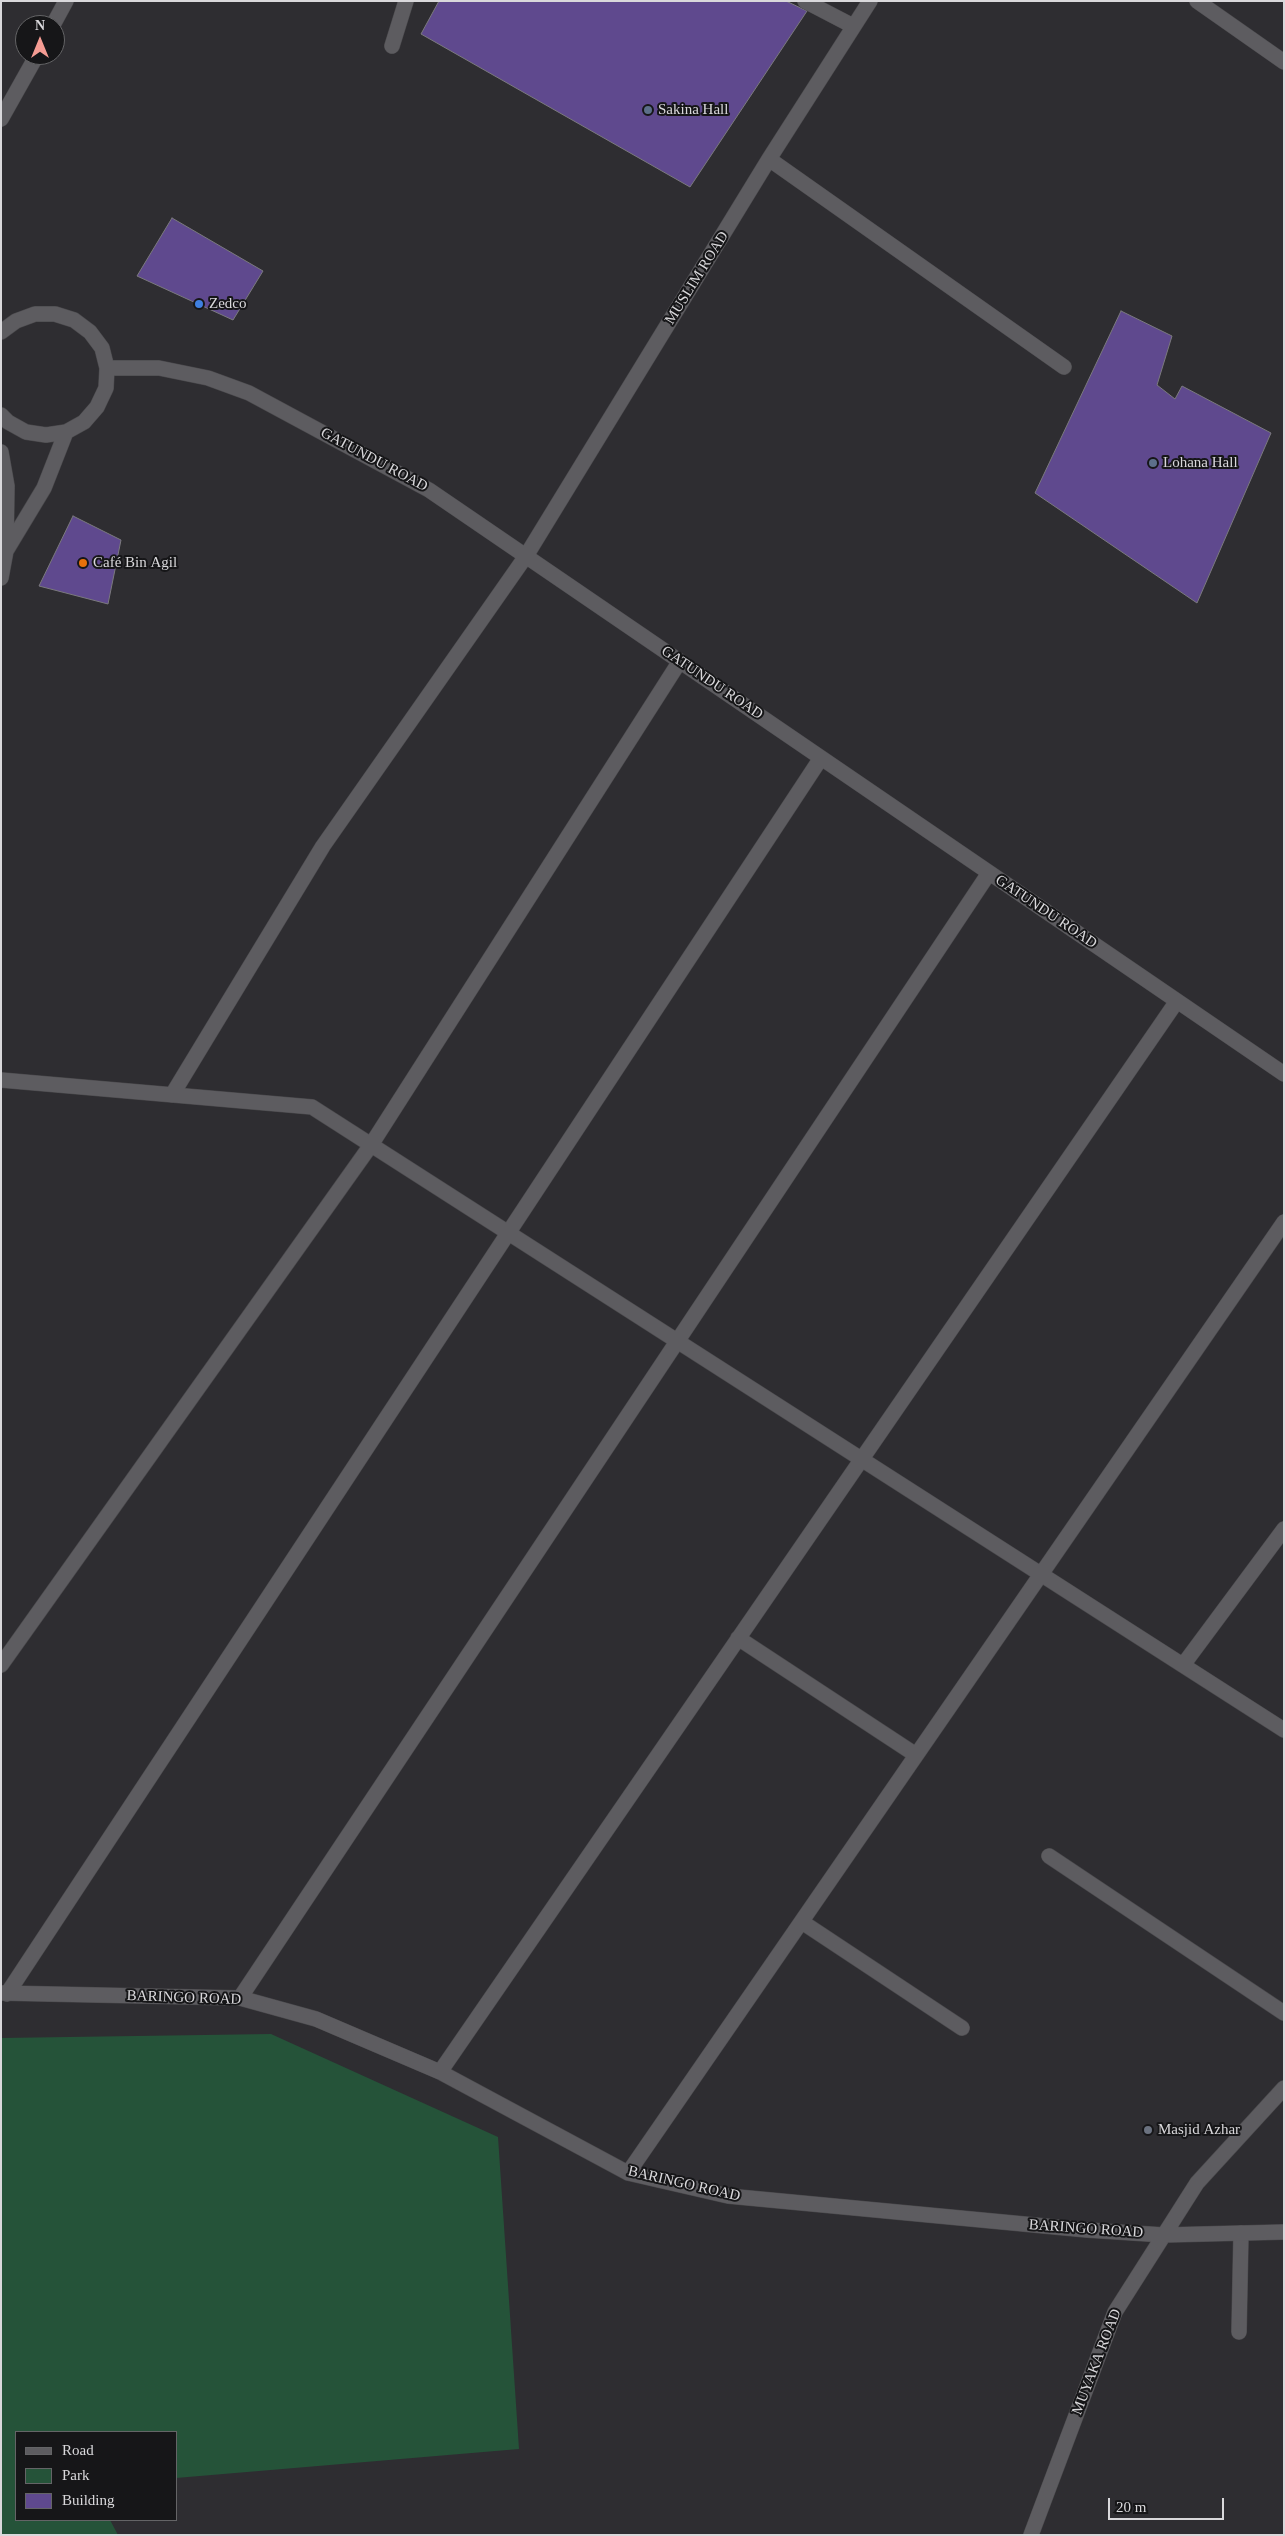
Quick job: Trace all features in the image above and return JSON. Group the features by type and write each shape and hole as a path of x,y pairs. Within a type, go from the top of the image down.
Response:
{"street":[{"path":"58,15 66,1"},
{"path":"392,46 406,1"},
{"path":"805,1 853,26"},
{"name":"MUSLIM ROAD","path":"172,1095 323,846 526,556 769,159 870,1"},
{"path":"1197,1 1284,62"},
{"path":"1,119 31,65"},
{"path":"769,159 1064,367"},
{"path":"1,332 16,321 35,314 55,314 74,320 90,332 102,348 107,368 106,388 97,407 84,422 66,432 46,435 26,432 8,422 1,415"},
{"name":"GATUNDU ROAD","path":"107,368 159,368 208,378 250,393 429,490 1284,1074"},
{"path":"6,551 44,488 66,432"},
{"path":"1,452 7,486 6,551 1,578"},
{"path":"1,1665 371,1145 680,661"},
{"path":"4,1994 821,758"},
{"path":"240,1998 989,873"},
{"path":"440,2072 1176,1001"},
{"path":"1,1080 312,1108 1284,1730"},
{"path":"628,2173 1284,1222"},
{"path":"1183,1665 1284,1529"},
{"path":"738,1638 916,1755"},
{"path":"1049,1856 1284,2013"},
{"path":"802,1922 962,2028"},
{"name":"BARINGO ROAD","path":"4,1994 240,1998 316,2019 440,2072 628,2173 728,2196 1087,2230 1164,2235 1284,2232"},
{"name":"MUYAKA ROAD","path":"1031,2535 1115,2312 1196,2183 1284,2088"},
{"path":"1239,2332 1241,2233"}],"green space":[{"path":"271,2034 498,2137 519,2449 178,2478 178,2431 15,2431 15,2521 111,2521 118,2535 1,2535 1,2038"}],"building":[{"name":"Sakina Hall","path":"439,1 786,1 807,11 690,187 421,34"},
{"path":"172,218 263,271 233,320 137,276"},
{"name":"Lohana Hall","path":"1121,311 1172,336 1157,385 1175,399 1182,386 1271,433 1197,603 1035,493"},
{"name":"Café Bin Agil","path":"73,516 121,540 108,604 39,586"}],"place":[{"name":"Sakina Hall","path":"648,110"},
{"name":"Zedco","path":"199,304"},
{"name":"Lohana Hall","path":"1153,463"},
{"name":"Café Bin Agil","path":"83,563"},
{"name":"Masjid Azhar","path":"1148,2130"}]}
